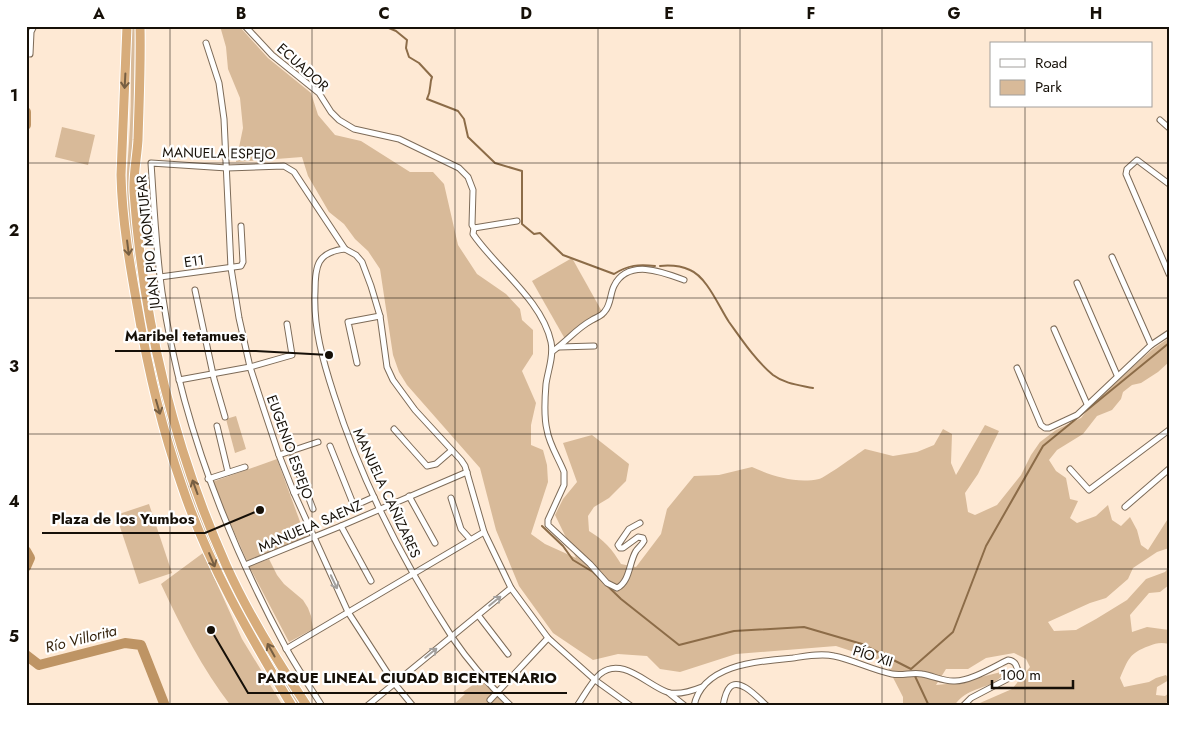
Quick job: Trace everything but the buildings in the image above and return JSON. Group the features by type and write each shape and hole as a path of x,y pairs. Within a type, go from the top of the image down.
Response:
{"highway":[{"path":"126,28 121,175 122,199 131,274 152,386 182,487 215,568 263,658 292,706"},
{"path":"141,28 138,142 134,190 142,271 162,375 174,423 196,489 226,566 273,654 307,706"}],"street":[{"path":"30,54 31,32 34,26"},
{"name":"ECUADOR","path":"245,26 272,55 319,93 331,112 339,120 354,129 400,139 459,168 468,177 472,190 473,234 484,250 503,269 533,305 546,325 555,349"},
{"name":"EUGENIO ESPEJO","path":"206,43 222,97 231,268 239,318 250,367 279,455 294,493 348,612 394,683 413,706"},
{"path":"1160,120 1169,128"},
{"path":"1169,184 1137,160 1127,169 1126,174 1169,274"},
{"name":"MANUELA ESPEJO","path":"151,163 227,168 284,166 290,169 345,249 356,255 362,262 380,316 387,367 393,380 415,410 461,460 484,532 511,588 548,638 595,680 632,706"},
{"name":"JUAN PIO MONTUFAR","path":"151,163 160,277 179,380 191,428 208,479 245,565 286,649 322,706"},
{"path":"474,228 517,222"},
{"path":"231,268 241,266 243,262 241,226"},
{"name":"MANUELA CAÑIZARES","path":"345,249 333,250 320,260 315,272 314,308 321,350 345,431 379,508 414,574 452,636 474,666 511,706"},
{"path":"1112,257 1150,345"},
{"name":"E11","path":"160,277 231,268"},
{"path":"640,523 629,530 618,545 620,548 623,548 638,537 641,537 644,541 635,553 624,581 617,588 607,583 590,564 548,525 548,520 565,480 564,472 546,428 546,385 555,349 578,328 605,312 615,285 622,276 644,268 661,271 684,280"},
{"path":"1077,283 1117,375"},
{"path":"195,290 213,374 225,417"},
{"path":"357,363 348,322 380,316"},
{"path":"179,380 250,367 292,355 287,324"},
{"path":"1054,329 1087,404"},
{"path":"1017,368 1042,425 1045,428 1049,428 1077,415 1150,345 1169,333"},
{"path":"555,349 594,346"},
{"path":"217,426 228,472"},
{"path":"394,429 428,466 436,464 451,451"},
{"path":"1070,469 1089,490 1169,430"},
{"path":"279,455 318,442"},
{"path":"330,446 354,506 374,497"},
{"path":"292,458 313,509"},
{"path":"208,479 245,467"},
{"path":"1126,507 1169,469"},
{"name":"MANUELA SAENZ","path":"245,565 314,538 379,508 466,472"},
{"path":"294,493 305,488"},
{"path":"410,496 435,543"},
{"path":"450,498 461,529 470,540"},
{"path":"341,526 371,581"},
{"path":"286,649 484,532"},
{"path":"367,706 511,588"},
{"path":"478,615 508,654"},
{"path":"490,700 548,638"},
{"name":"PÍO XII","path":"694,706 698,693 704,686 720,673 740,664 833,655 895,675 921,673 942,680 956,682 1008,660 1016,664 1018,670 1015,675 971,698 962,706"},
{"path":"577,706 599,675 607,670 620,668 628,670 669,693 685,706"},
{"path":"723,706 728,688 732,685 744,687 767,706"},
{"path":"669,693 688,692 704,686"}],"green space":[{"path":"131,26 135,26 134,125 130,207 139,275 156,370 180,458 201,513 302,706 299,706 262,648 229,587 188,492 172,443 148,347 139,300 127,208 131,100"},
{"path":"220,26 239,26 268,58 311,93 318,115 335,135 361,141 410,172 433,172 444,184 458,245 477,274 506,294 520,309 522,320 533,330 533,354 522,371 536,403 531,425 531,445 543,450 547,465 548,482 531,534 545,544 576,558 555,515 563,499 577,482 563,443 592,435 629,464 626,481 609,498 594,507 588,516 589,531 607,545 621,564 636,567 661,534 667,509 694,476 719,475 752,467 793,480 819,479 865,449 893,456 917,452 934,445 943,429 952,434 951,463 956,475 985,425 999,431 978,474 965,493 968,512 975,515 997,505 1021,475 1040,442 1056,430 1081,418 1098,397 1153,349 1169,338 1169,362 1158,372 1141,383 1132,385 1123,392 1121,399 1112,410 1097,416 1083,434 1057,450 1049,460 1056,471 1066,478 1070,499 1078,501 1070,518 1077,523 1096,516 1108,505 1112,520 1121,526 1130,517 1137,530 1141,545 1148,550 1169,517 1169,548 1157,552 1133,568 1128,579 1106,598 1048,622 1054,631 1076,630 1127,600 1146,579 1165,572 1169,567 1169,585 1160,592 1149,593 1130,615 1132,632 1147,627 1169,630 1169,644 1156,644 1137,651 1127,662 1120,678 1124,687 1149,682 1166,675 1169,680 1157,687 1156,695 1165,696 1169,693 1169,701 1166,703 1169,703 1169,706 973,706 1012,689 1030,667 1026,659 1014,653 986,658 968,669 946,669 936,685 957,683 1001,672 1001,677 989,685 965,695 954,706 903,706 903,697 885,662 836,646 736,654 680,672 660,669 647,656 618,654 593,660 553,633 519,586 496,530 480,468 407,385 399,372 393,355 380,269 368,251 355,239 344,224 329,212 308,176 302,157 236,162 243,128 240,98 228,69 226,47"},
{"path":"62,127 95,135 88,165 55,157"},
{"path":"572,258 605,317 565,339 532,281"},
{"path":"236,416 246,449 235,453 226,419"},
{"path":"277,459 306,538 247,561 212,482"},
{"path":"149,504 172,573 139,584 116,515"},
{"path":"203,553 242,639 283,706 231,706 211,678 184,631 161,584"},
{"path":"269,559 284,584 303,600 311,616 313,629 289,642 249,566"},
{"path":"481,679 507,706 452,706 465,694 463,692"}],"waterway":[{"path":"384,26 396,31 407,40 406,48 409,57 419,63 432,77 427,99 458,111 464,119 468,137 495,163 522,171 522,224 534,234 540,233 563,255 614,274 634,266 655,266"},
{"name":"Río Villorita","path":"26,112 26,125"},
{"path":"660,266 679,267 696,274 712,293 744,343 773,375 792,384 813,388"},
{"path":"542,526 563,546 573,560 593,572 621,599 679,645 734,631 804,627 862,644 911,669 953,632 986,546 1043,446 1169,343"},
{"name":"Río Villorita","path":"26,551 30,558 26,567"},
{"name":"Río Villorita","path":"26,655 39,665 125,643 141,645 165,706"},
{"path":"914,674 929,706"}],"place":[{"name":"Maribel tetamues","path":"329,355"},
{"name":"Plaza de los Yumbos","path":"260,510"},
{"name":"PARQUE LINEAL CIUDAD BICENTENARIO","path":"211,630"}]}
